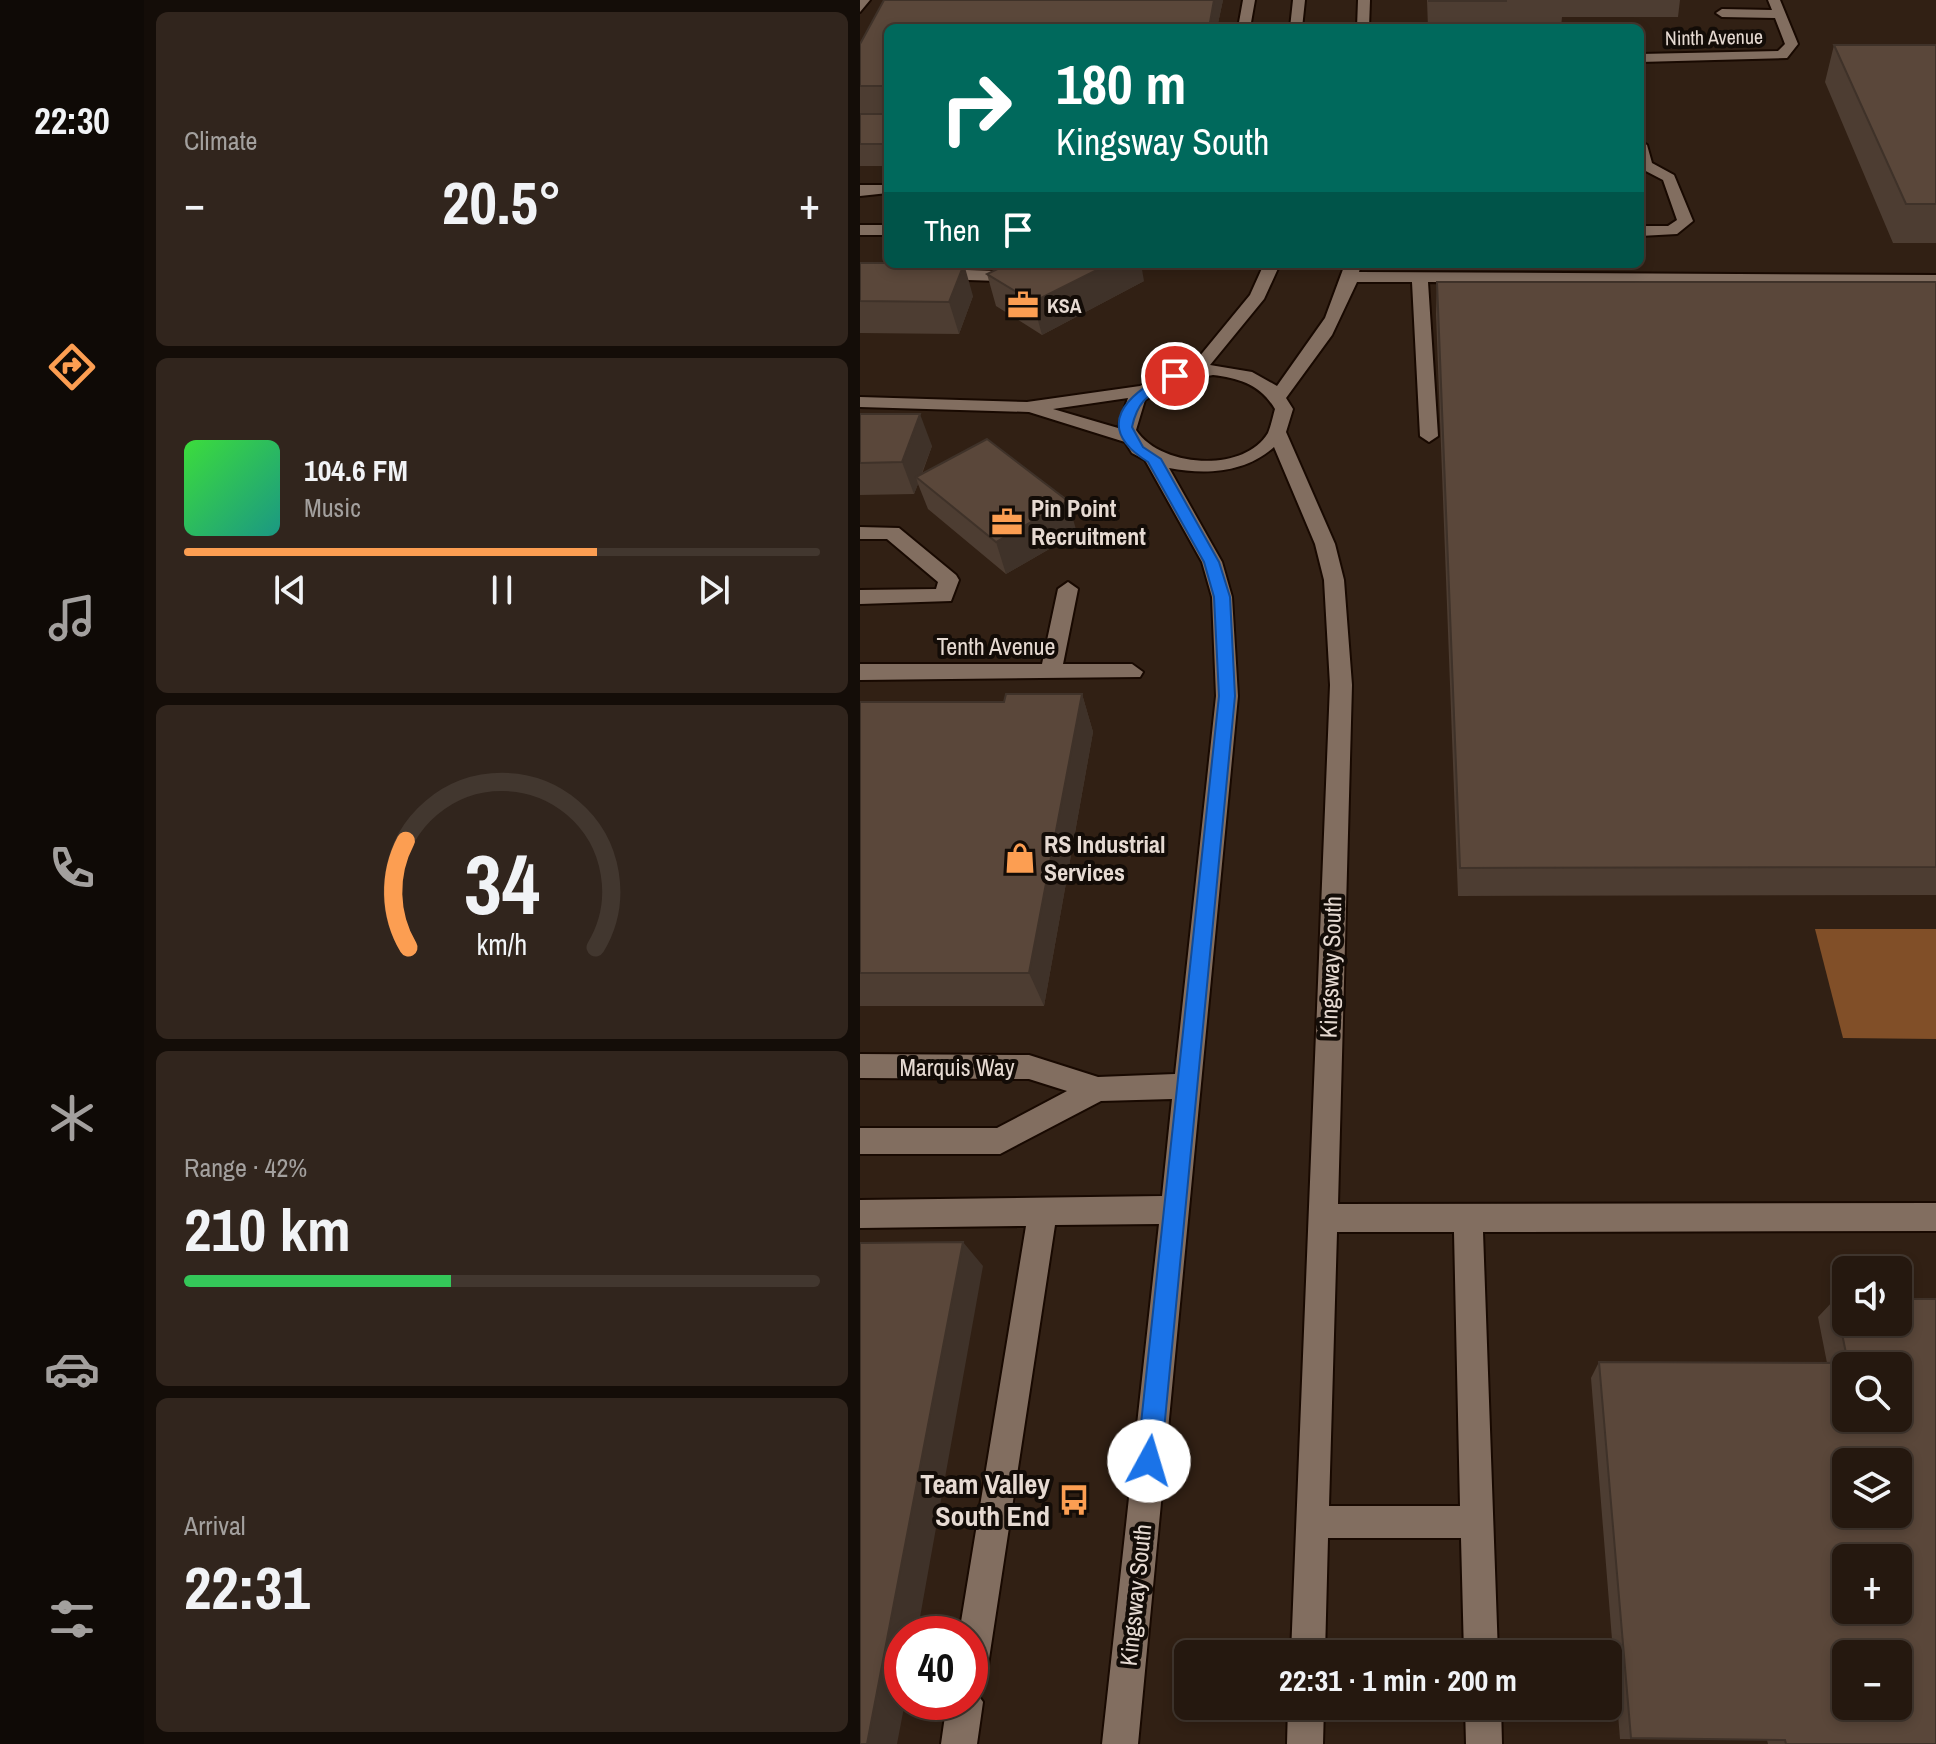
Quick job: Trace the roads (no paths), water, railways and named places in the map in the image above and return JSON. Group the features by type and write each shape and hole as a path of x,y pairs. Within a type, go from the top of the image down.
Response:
{"street":[{"path":"860,8 864,0"},
{"path":"1245,24 1249,0"},
{"path":"1296,24 1299,0"},
{"path":"1363,24 1364,0"},
{"path":"1722,13 1780,14 1774,0"},
{"name":"Ninth Avenue","path":"1644,58 1766,57 1787,53 1792,44 1780,14"},
{"path":"1644,161 1645,165 1669,178 1685,221 1672,231 1644,231"},
{"path":"860,192 862,189 884,189"},
{"path":"860,230 884,230"},
{"path":"922,274 999,276 1018,268"},
{"path":"1196,371 1258,296 1270,268"},
{"path":"860,402 1027,407 1143,391 1175,376 1196,371 1245,375 1269,386 1278,397 1328,329 1347,293 1352,271 1420,278 1936,280"},
{"path":"1420,278 1429,436"},
{"path":"1128,437 1125,427 1128,413 1143,391"},
{"name":"Kingsway South","path":"1154,459 1194,467 1234,463 1265,447 1278,434 1284,409 1278,397"},
{"path":"1027,407 1128,437"},
{"name":"Kingsway South","path":"1278,434 1325,544 1338,619 1341,685 1308,1640"},
{"name":"Kingsway South","path":"1120,1744 1227,696 1227,638 1222,597 1212,562 1154,459 1128,437"},
{"path":"860,533 892,533 949,580 944,596 860,597"},
{"path":"1051,672 1068,589"},
{"name":"Tenth Avenue","path":"860,672 1132,672"},
{"name":"Marquis Way","path":"860,1066 1029,1067 1098,1089"},
{"path":"860,1141 1000,1141 1098,1089 1189,1086"},
{"path":"860,1214 1175,1210"},
{"path":"979,1616 1043,1211"},
{"path":"1321,1218 1936,1217"},
{"path":"1468,1218 1481,1640"},
{"path":"1312,1522 1477,1522"},
{"path":"959,1744 962,1720"},
{"path":"1305,1744 1306,1720"},
{"path":"1483,1720 1484,1744"}],"place":[{"name":"KSA","path":"1023,305"},
{"name":"Pin Point Recruitment","path":"1007,522"},
{"name":"RS Industrial Services","path":"1020,858"},
{"name":"Team Valley South End","path":"1074,1500"}]}
